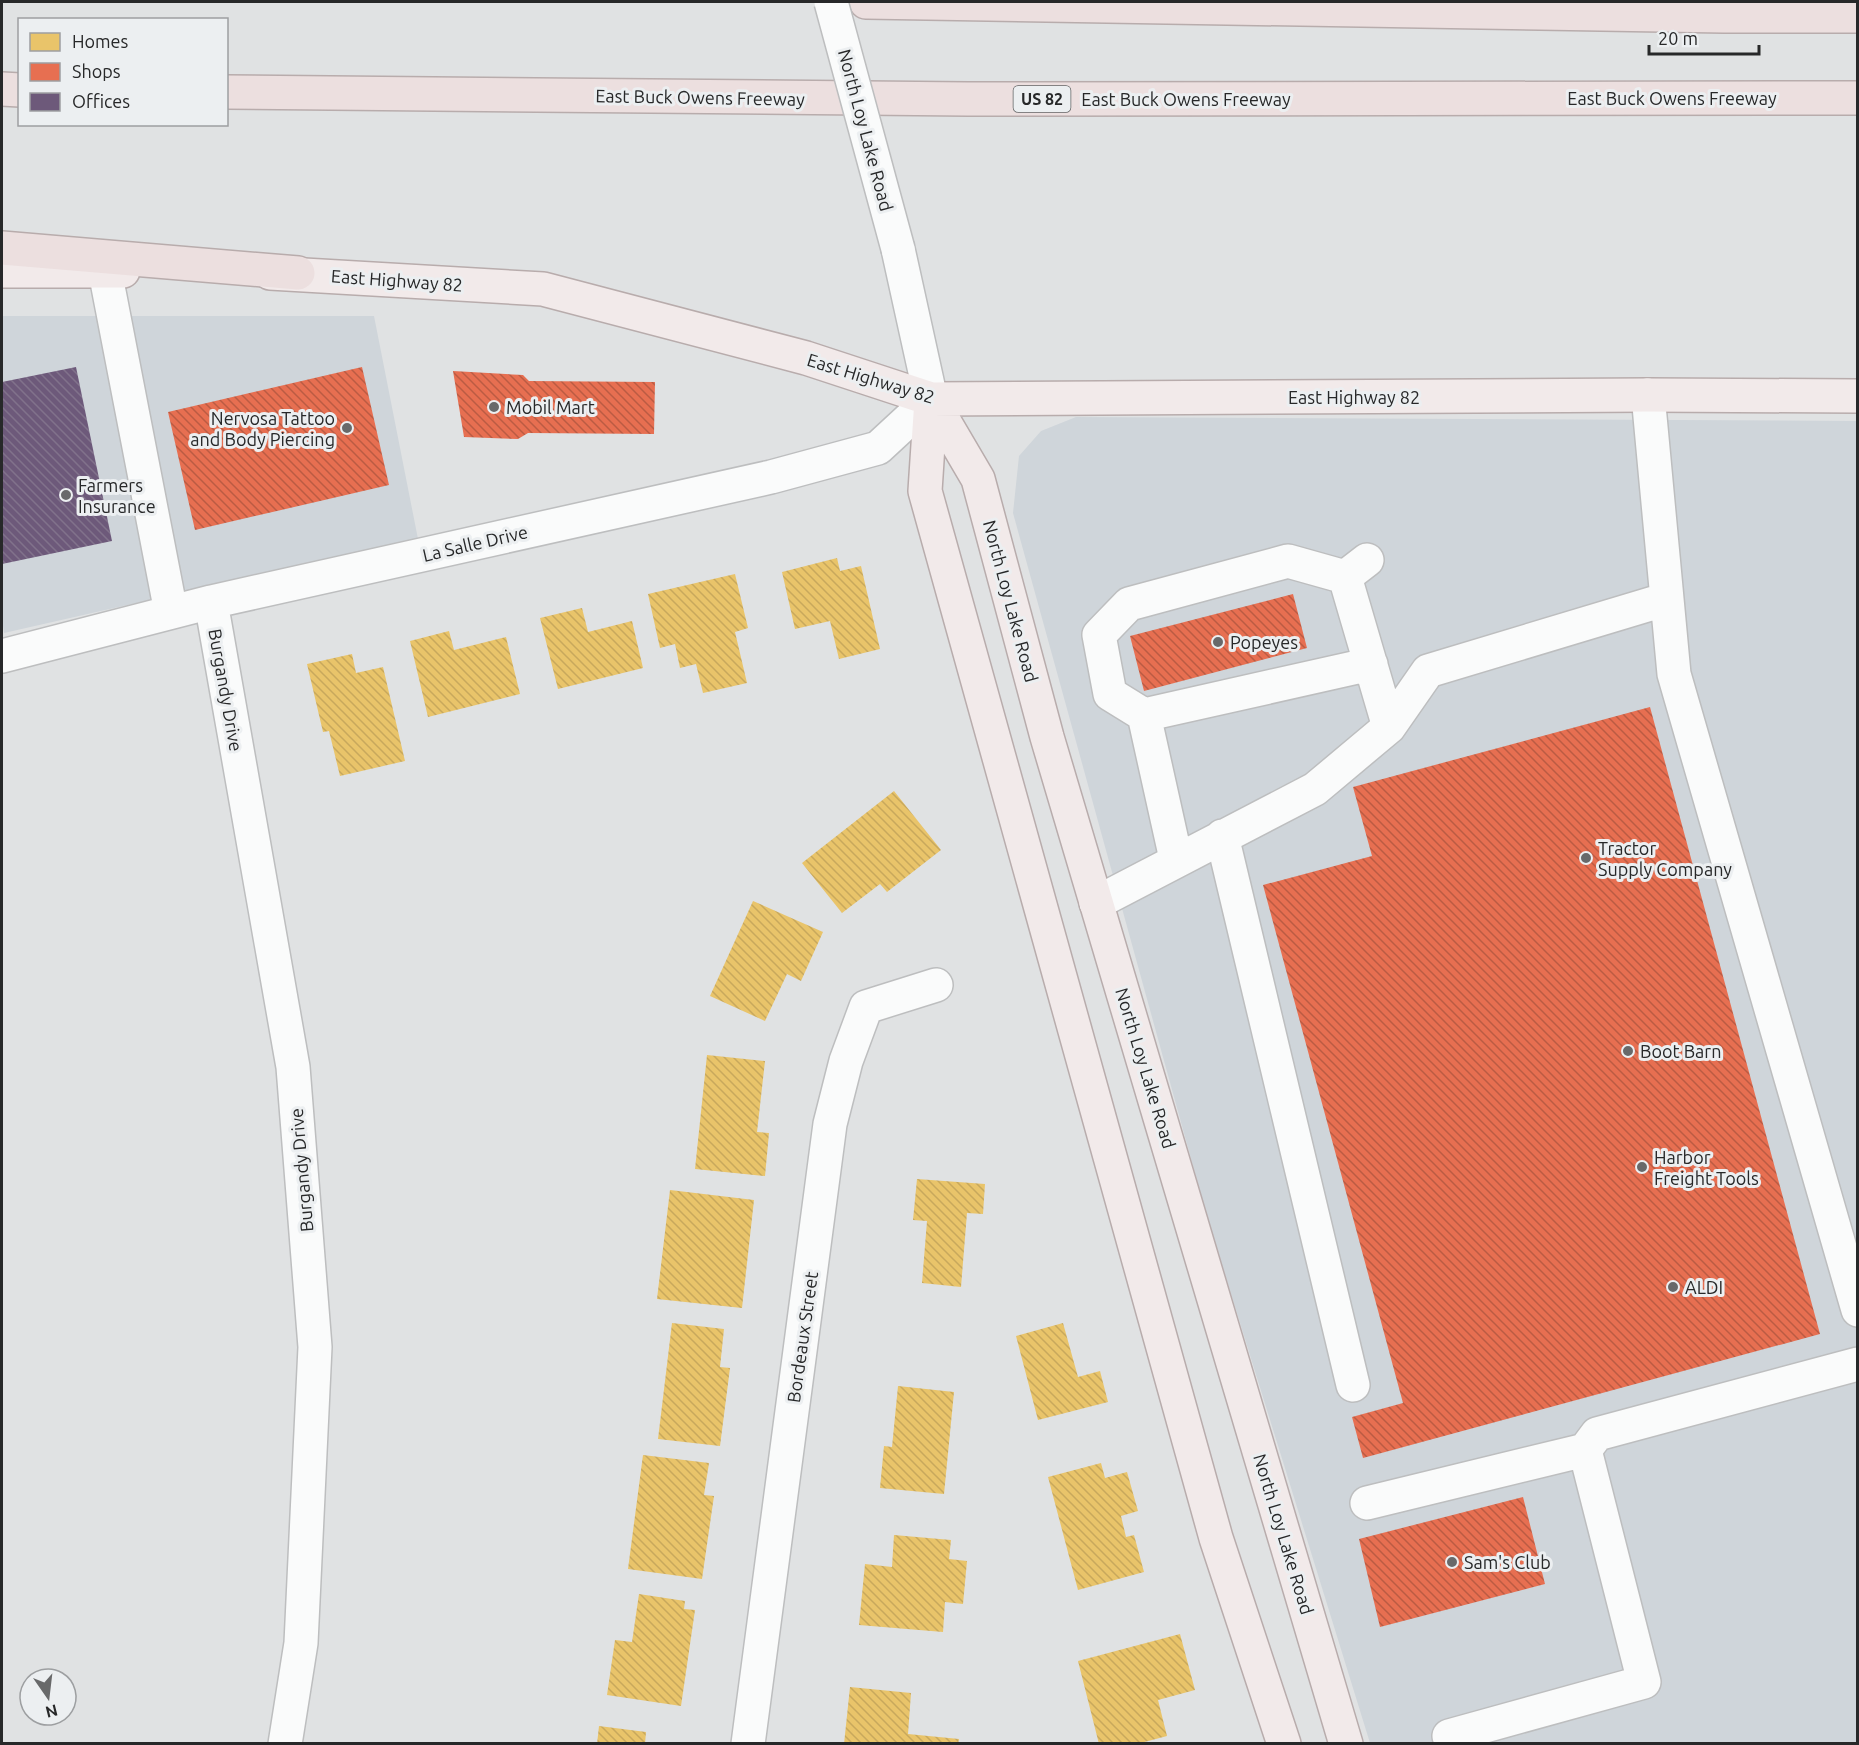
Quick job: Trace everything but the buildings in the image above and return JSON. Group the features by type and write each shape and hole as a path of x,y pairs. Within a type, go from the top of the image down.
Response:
{"highway":[{"path":"867,2 1712,16 1857,16"},
{"path":"2,89 18,90"},
{"name":"East Buck Owens Freeway","path":"228,92 956,99 1857,98"},
{"path":"2,248 298,273"}],"main road":[{"name":"East Highway 82","path":"2,271 298,273 543,289 806,358 931,399 1857,396"},
{"name":"North Loy Lake Road","path":"931,399 978,479 1047,737 1347,1743"},
{"name":"North Loy Lake Road","path":"931,399 925,491 1215,1538 1284,1743"}],"street":[{"name":"North Loy Lake Road","path":"831,2 898,249 931,399"},
{"path":"105,271 171,612"},
{"path":"1648,395 1674,674 1857,1310"},
{"name":"La Salle Drive","path":"2,656 211,602 771,477 878,448 931,399"},
{"path":"1371,664 1144,715 1110,694 1099,635 1129,604 1288,561 1356,569 1371,664 1389,727"},
{"path":"1096,903 1315,789 1389,727 1428,671 1667,599"},
{"name":"Burgandy Drive","path":"211,602 293,1067 315,1347 301,1644 285,1743"},
{"path":"1144,715 1176,860"},
{"path":"1222,836 1353,1385"},
{"name":"Bordeaux Street","path":"748,1743 830,1124 846,1061 867,1007 936,985"},
{"path":"1366,1503 1585,1450 1598,1434 1857,1364"},
{"path":"1449,1736 1644,1682 1585,1450"}],"shaded area":[{"path":"2,316 374,316 418,539 4,633 2,619"},
{"path":"1076,417 1857,421 1857,1743 1370,1743 1206,1213 1013,513 1019,456 1041,431"}],"place":[{"name":"Mobil Mart","path":"494,407"},
{"name":"Nervosa Tattoo and Body Piercing","path":"347,428"},
{"name":"Farmers Insurance","path":"66,495"},
{"name":"Popeyes","path":"1218,642"},
{"name":"Tractor Supply Company","path":"1586,858"},
{"name":"Boot Barn","path":"1628,1051"},
{"name":"Harbor Freight Tools","path":"1642,1167"},
{"name":"ALDI","path":"1673,1287"},
{"name":"Sam's Club","path":"1452,1562"}]}
